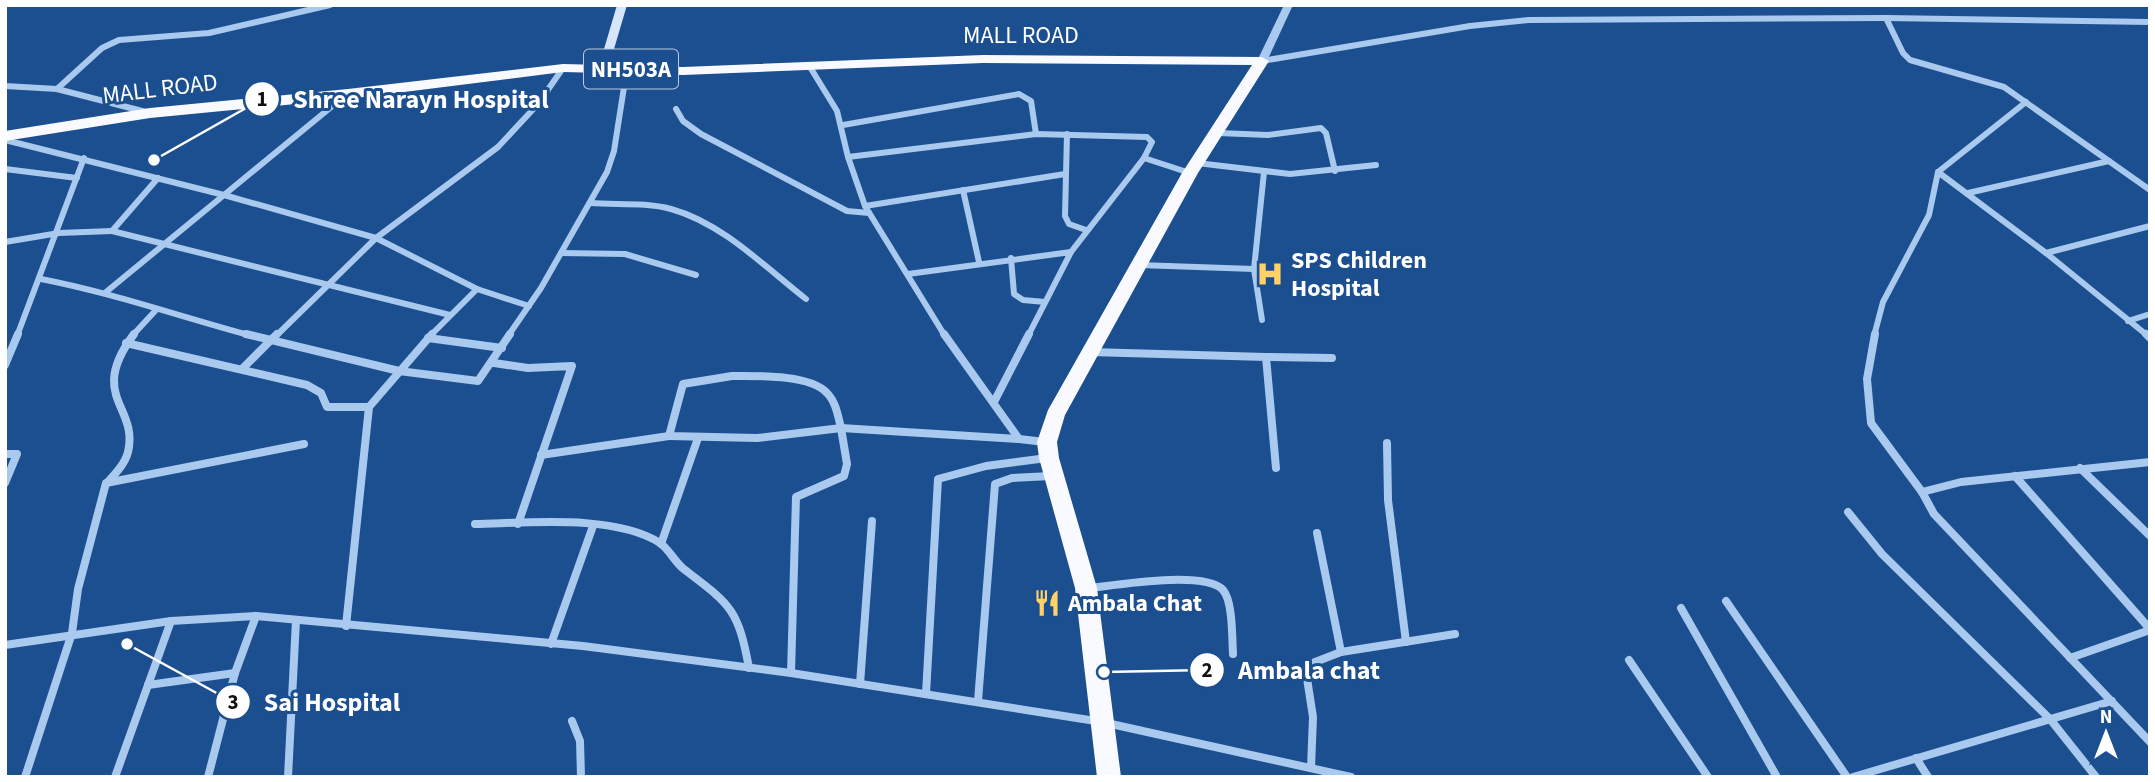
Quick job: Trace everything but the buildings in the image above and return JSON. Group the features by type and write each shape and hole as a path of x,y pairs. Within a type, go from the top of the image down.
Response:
{"highway":[{"name":"MALL ROAD","path":"5,138 150,113 348,94 564,68 604,66 683,71 983,59 1262,61"},
{"path":"1109,777 1086,588 1050,458 1055,415 1194,168 1262,61"}],"main road":[{"path":"604,66 622,5"}],"street":[{"path":"57,89 102,48 119,40 209,33 330,5"},
{"path":"1262,61 1289,5"},
{"path":"1262,61 1507,21 1886,18 2150,22"},
{"path":"1886,18 1903,53 1915,62 1993,83 2026,102 2150,190"},
{"path":"810,67 843,125 848,157 864,206 939,328 1019,439 1050,458"},
{"path":"242,369 376,238 498,147 538,104 564,68"},
{"path":"41,279 106,292 156,310 270,341 399,371 475,382 482,380 561,253 611,160 626,68"},
{"path":"5,86 57,89 150,113"},
{"path":"106,292 348,94"},
{"path":"843,125 1019,94 1029,97 1036,135"},
{"path":"2026,102 1938,172 1929,215 1883,302 1868,356 1871,423 1922,492 1934,514 2150,742"},
{"path":"676,109 690,127 714,141 847,211 869,213"},
{"path":"1218,133 1268,135 1321,128 1326,133 1335,171"},
{"path":"1067,134 1067,221 1086,230"},
{"path":"848,157 1036,135 1147,136 1152,142 1144,158 1086,230 1072,252 994,402"},
{"path":"5,138 376,238 477,289 529,306"},
{"path":"6,362 59,233 84,158"},
{"path":"1144,158 1194,168 1264,172 1335,171 1376,165"},
{"path":"1968,194 2109,161"},
{"path":"5,169 77,178"},
{"path":"1262,320 1254,269 1264,172"},
{"path":"1938,172 2046,253 2150,338"},
{"path":"864,206 1065,174"},
{"path":"112,231 158,178"},
{"path":"963,190 979,262"},
{"path":"590,203 668,208 682,213 743,250 806,299"},
{"path":"2046,253 2150,226"},
{"path":"5,242 59,233 112,231 450,315"},
{"path":"908,274 979,262 1072,252"},
{"path":"561,253 625,254 696,275"},
{"path":"1011,258 1014,294 1023,300 1045,302"},
{"path":"1138,265 1254,269"},
{"path":"346,626 369,407 428,338 477,289"},
{"path":"24,777 72,633 78,589 106,483 123,464 131,449 113,385 126,343 156,310"},
{"path":"2128,321 2150,314"},
{"path":"428,338 502,348"},
{"path":"126,343 315,388 321,393 327,407 369,407"},
{"path":"1089,352 1332,358"},
{"path":"1266,358 1276,468"},
{"path":"494,363 528,368 572,366 518,524"},
{"path":"669,436 679,389 688,380 706,377 757,377 814,384 829,395 841,428 848,468 845,475 824,488 800,494 795,502 791,673"},
{"path":"541,455 669,436 757,439 841,428 1019,439"},
{"path":"661,544 698,438"},
{"path":"1387,443 1388,500 1406,642"},
{"path":"106,483 181,466 304,444"},
{"path":"5,454 17,454 5,483"},
{"path":"926,694 938,479 986,466 1050,458"},
{"path":"978,701 995,484 1050,458"},
{"path":"1922,492 1961,482 2150,462"},
{"path":"2080,468 2150,536"},
{"path":"2015,476 2150,629 2070,658"},
{"path":"1848,512 1882,554 2050,719 2096,777"},
{"path":"860,684 872,521"},
{"path":"475,524 593,526 641,534 661,544 682,569 707,583 733,608 743,636 748,668"},
{"path":"551,644 593,526"},
{"path":"1317,533 1341,652"},
{"path":"1086,588 1208,582 1223,590 1233,654"},
{"path":"1726,601 1847,777"},
{"path":"1681,608 1777,777"},
{"path":"5,645 72,633 172,621 256,616 551,644 791,673 978,701 1102,722 1351,777"},
{"path":"208,777 235,673 256,616"},
{"path":"288,777 296,620"},
{"path":"115,777 172,621"},
{"path":"1311,768 1313,717 1306,672 1310,664 1341,652 1455,635"},
{"path":"1629,660 1708,777"},
{"path":"148,685 235,673"},
{"path":"1853,777 2112,701"},
{"path":"572,721 580,741 581,777"},
{"path":"1916,758 1928,777"}],"place":[{"name":"Shree Narayn Hospital","path":"154,160"},
{"name":"SPS Children Hospital","path":"1270,274"},
{"name":"Ambala Chat","path":"1047,603"},
{"name":"Sai Hospital","path":"127,644"},
{"name":"Ambala chat","path":"1104,672"}]}
